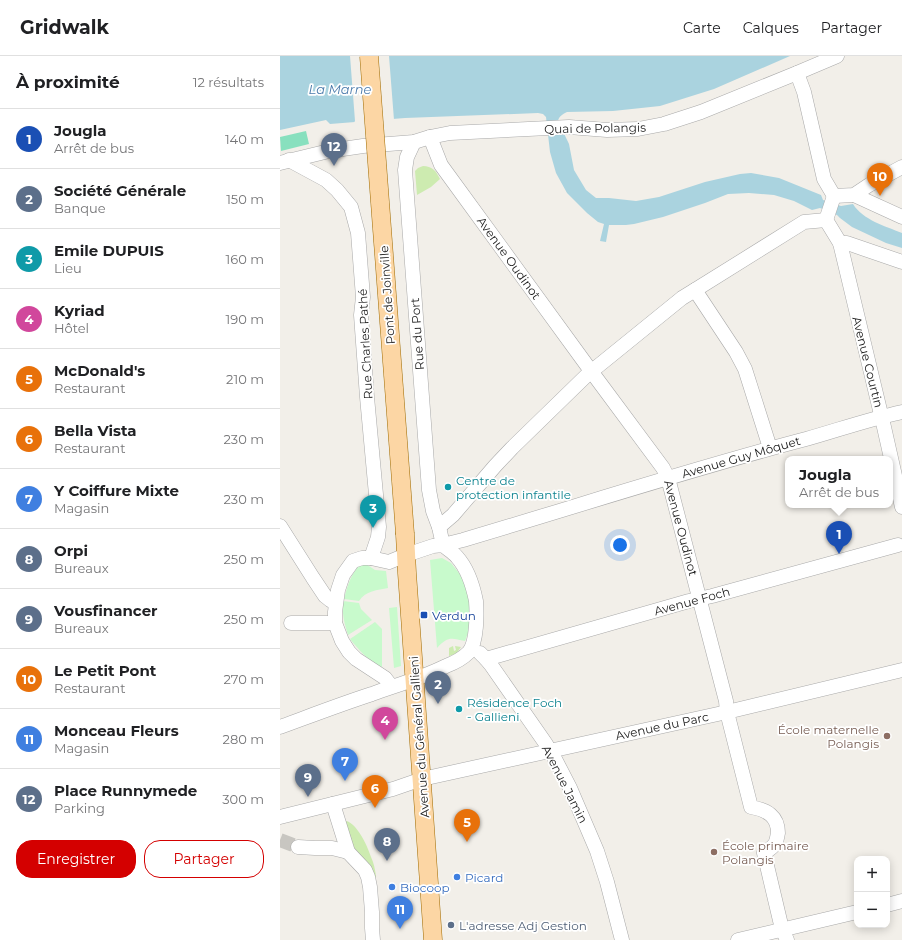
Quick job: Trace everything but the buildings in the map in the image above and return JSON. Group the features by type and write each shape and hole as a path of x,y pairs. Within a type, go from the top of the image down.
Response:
{"main road":[{"name":"Pont de Joinville","path":"369,56 405,534"},
{"name":"Avenue du Général Gallieni","path":"405,534 414,680 434,940"}],"street":[{"name":"Quai de Polangis","path":"285,162 329,151 414,142 450,133 569,127 607,130 638,129 664,124 701,112 837,56"},
{"path":"439,527 453,516 495,466 591,371 682,298 804,222 826,220 834,196 824,178 804,92 797,73"},
{"name":"Avenue Oudinot","path":"430,137 441,164 663,468 668,478 726,702 727,712 751,807 762,809 771,814 778,826 777,838 774,846 764,854 784,935"},
{"name":"Rue du Port","path":"414,142 407,157 405,170 429,490 433,511 439,527 442,545"},
{"name":"Rue Charles Pathé","path":"285,162 326,180 337,190 351,207 358,233 363,297 361,315 368,409 380,527 371,558"},
{"path":"854,195 902,167"},
{"path":"834,196 854,195 902,217"},
{"name":"Avenue Courtin","path":"826,220 840,243 891,456"},
{"path":"840,243 847,243 902,262"},
{"path":"695,290 740,360 749,380 770,448"},
{"name":"Avenue Guy Môquet","path":"371,558 389,562 433,546 478,536 770,448 902,412"},
{"name":"Avenue Courtin","path":"893,466 902,507"},
{"path":"280,526 325,596 335,603"},
{"name":"Avenue Foch","path":"486,659 901,543"},
{"path":"280,727 392,686 414,680 454,663 468,653 472,647 476,626 477,613 475,596 467,574 456,555 442,545"},
{"path":"371,558 362,558 353,561 343,575 335,603 335,623 342,641 349,652 356,659 385,678 392,686"},
{"path":"291,623 335,623"},
{"name":"Avenue Jamin","path":"472,647 486,659 555,758 570,788 597,851 607,882 622,940"},
{"name":"Avenue du Parc","path":"280,817 393,789 422,779 727,712 902,670"},
{"path":"333,804 348,852 365,870 368,877 372,912 373,940"},
{"path":"298,847 332,848 348,852"},
{"path":"890,904 902,901"},
{"path":"738,940 774,932 784,935 854,913"}],"green space":[{"path":"306,131 309,144 281,151 280,137"},
{"path":"423,166 429,167 433,170 440,179 431,187 417,195 415,171"},
{"path":"442,558 451,563 464,581 471,611 468,633 465,641 450,639 444,641 437,648 430,560"},
{"path":"362,563 375,570 386,571 388,588 368,593 359,601 344,599 350,579"},
{"path":"343,601 359,603 361,609 372,620 348,635 344,618"},
{"path":"397,607 401,666 394,668 389,608"},
{"path":"375,622 382,629 382,667 369,659 350,639"},
{"path":"453,646 454,651 456,650 455,646 461,647 456,654 449,656 449,648"},
{"path":"346,821 354,826 365,842 374,864 375,878 355,853 344,822"}],"water":[{"name":"La Marne","path":"280,56 790,56 714,89 660,106 613,111 567,112 560,116 558,121 569,144 574,170 586,190 596,198 636,201 659,197 705,182 740,174 751,173 779,178 821,195 823,200 841,206 853,204 857,210 868,218 902,233 902,248 886,243 852,227 837,215 820,208 812,210 794,201 774,195 749,193 728,194 663,217 634,224 609,225 606,242 600,241 604,224 598,222 587,213 567,193 556,173 550,152 546,117 543,114 405,118 330,124 326,120 280,130"}],"pier":[{"path":"350,56 389,56 394,120 396,121 353,124 355,121"}],"tunnel":[{"path":"280,840 298,847"}],"place":[{"name":"Place Runnymede","path":"334,166"},
{"name":"Le Petit Pont","path":"880,196"},
{"name":"Centre de protection infantile","path":"448,487"},
{"name":"Emile DUPUIS","path":"373,528"},
{"name":"Jougla","path":"839,554"},
{"name":"Verdun","path":"424,615"},
{"name":"Société Générale","path":"438,704"},
{"name":"Résidence Foch - Gallieni","path":"459,709"},
{"name":"École maternelle Polangis","path":"887,736"},
{"name":"Kyriad","path":"385,740"},
{"name":"Y Coiffure Mixte","path":"345,781"},
{"name":"Vousfinancer","path":"308,797"},
{"name":"Bella Vista","path":"375,808"},
{"name":"McDonald's","path":"467,842"},
{"name":"École primaire Polangis","path":"714,852"},
{"name":"Orpi","path":"387,861"},
{"name":"Picard","path":"457,877"},
{"name":"Biocoop","path":"392,887"},
{"name":"L'adresse Adj Gestion","path":"451,925"},
{"name":"Monceau Fleurs","path":"400,929"}]}
